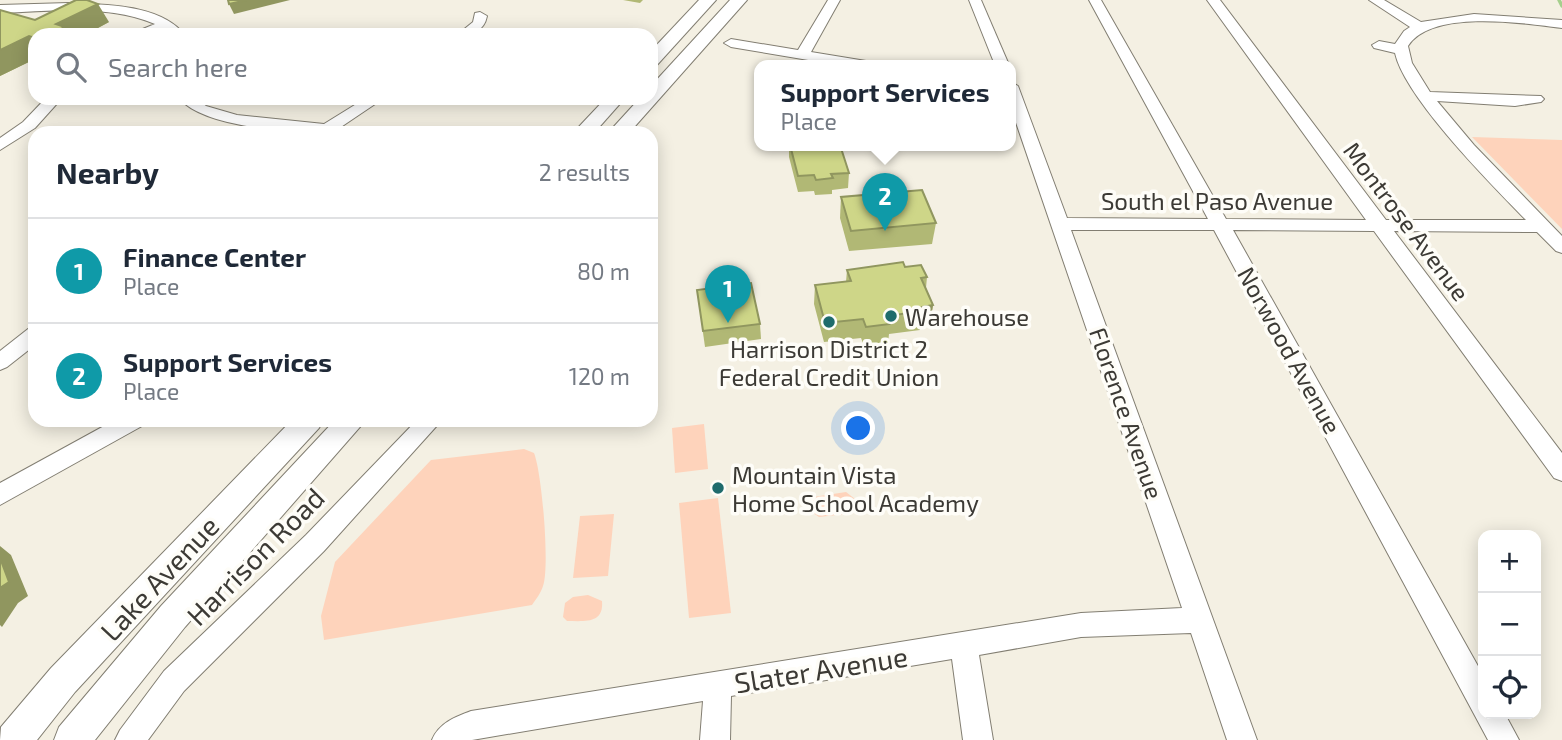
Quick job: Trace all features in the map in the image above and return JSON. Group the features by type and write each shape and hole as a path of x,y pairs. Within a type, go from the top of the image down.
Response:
{"main road":[{"path":"658,54 708,0"},
{"path":"658,88 739,0"},
{"path":"590,126 609,105"},
{"path":"624,126 643,105"},
{"name":"Lake Avenue","path":"15,740 64,680 302,427"},
{"name":"Lake Avenue","path":"72,740 100,702 175,615 346,427"}],"street":[{"path":"802,55 834,0"},
{"path":"975,0 1000,60"},
{"name":"Norwood Avenue","path":"1095,0 1478,693"},
{"name":"Montrose Avenue","path":"1213,0 1562,471"},
{"path":"1375,0 1421,28"},
{"path":"0,9 108,5 143,11 171,28"},
{"path":"473,28 479,23 480,16"},
{"path":"1560,24 1489,17 1457,20 1421,28 1404,39 1401,50 1407,68 1460,139 1562,247"},
{"path":"731,43 834,60"},
{"path":"1379,45 1401,50"},
{"path":"1427,96 1515,101 1536,99"},
{"name":"Florence Avenue","path":"1016,100 1242,740"},
{"path":"0,145 29,125 48,105"},
{"path":"195,105 220,116 295,126"},
{"path":"339,126 367,105"},
{"name":"South el Paso Avenue","path":"1061,224 1542,226"},
{"path":"0,362 28,340"},
{"path":"0,495 121,427"},
{"name":"Harrison Road","path":"130,740 174,681 315,543 423,427"},
{"name":"Slater Avenue","path":"447,740 471,725 1081,625 1200,620"},
{"path":"964,646 978,740"},
{"path":"715,740 718,686"},
{"path":"1493,719 1504,740"}],"shaded area":[{"path":"1472,137 1562,140 1562,229"},
{"path":"704,424 708,469 675,473 672,428"},
{"path":"524,449 534,453 537,464 546,560 543,586 532,605 324,640 321,616 335,562 431,460"},
{"path":"846,492 855,499 863,512 819,517 802,505 800,499"},
{"path":"718,498 731,613 689,618 679,503"},
{"path":"614,514 608,576 573,578 580,516"},
{"path":"588,595 602,601 600,614 592,620 567,621 563,617 565,603 573,597"}],"building":[{"path":"76,0 98,4 56,24 65,27 63,28 28,28 28,36 0,50 0,10 35,20"},
{"path":"228,0 247,0 229,4"},
{"path":"792,151 842,151 849,173 831,174 833,178 816,180 814,175 798,176"},
{"path":"922,190 936,223 851,231 841,197"},
{"path":"903,262 905,267 921,265 927,277 921,278 933,305 922,307 923,311 887,316 890,324 866,327 863,319 825,323 815,285 851,281 847,270"},
{"path":"751,283 760,324 703,331 697,290"},
{"path":"0,558 9,582 0,588"}],"waterway":[{"path":"1559,0 1562,6"}],"place":[{"name":"Support Services","path":"885,231"},
{"name":"Warehouse","path":"891,316"},
{"name":"Harrison District 2 Federal Credit Union","path":"829,322"},
{"name":"Finance Center","path":"728,323"},
{"name":"Mountain Vista Home School Academy","path":"718,488"}]}
